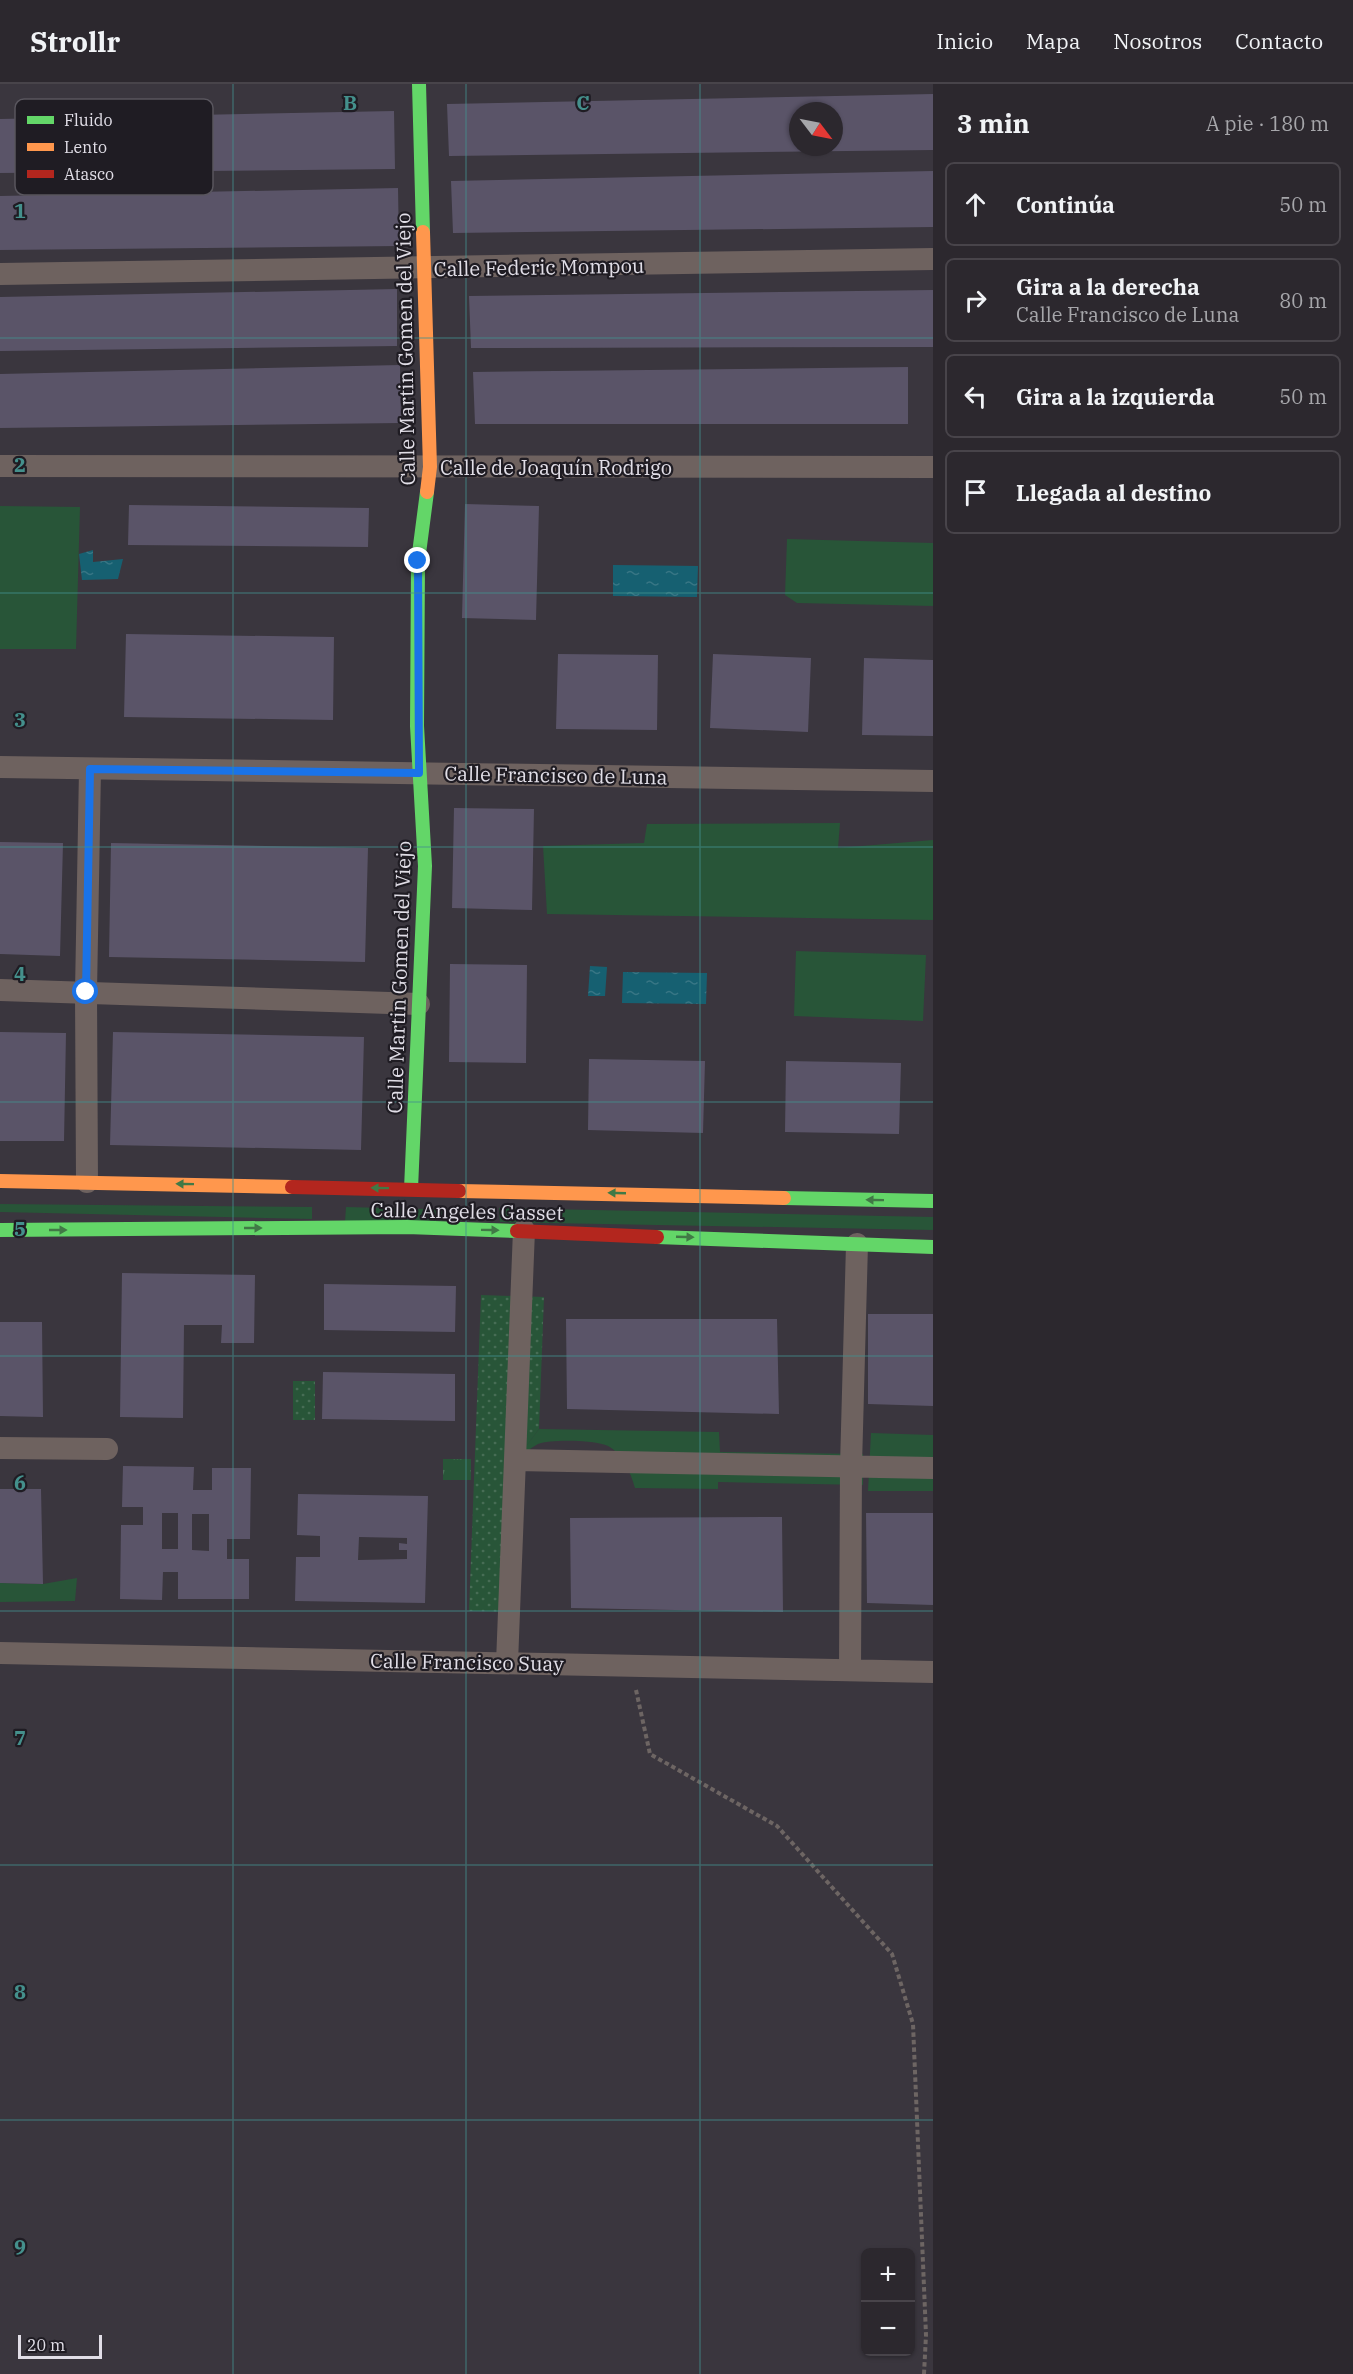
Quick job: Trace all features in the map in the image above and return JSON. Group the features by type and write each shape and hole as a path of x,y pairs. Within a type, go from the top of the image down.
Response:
{"street":[{"name":"Calle Martin Gomen del Viejo","path":"411,1188 425,866 419,773 418,561 430,467 419,84"},
{"name":"Calle Federic Mompou","path":"0,274 426,269 933,259"},
{"name":"Calle de Joaquín Rodrigo","path":"0,466 933,467"},
{"name":"Calle Francisco de Luna","path":"0,767 933,781"},
{"path":"87,1182 86,992 90,769"},
{"path":"0,990 419,1004"},
{"name":"Calle Angeles Gasset","path":"0,1181 411,1188 933,1201"},
{"name":"Calle Angeles Gasset","path":"0,1230 407,1227 933,1247"},
{"path":"507,1663 524,1230"},
{"path":"850,1670 851,1466 857,1244"},
{"path":"0,1448 107,1449"},
{"path":"516,1460 933,1468"},
{"name":"Calle Francisco Suay","path":"0,1653 933,1672"}],"path":[{"path":"630,1665 650,1754 777,1826 892,1954 913,2024 926,2335 924,2374"}],"green space":[{"path":"0,506 80,507 76,649 0,649"},
{"path":"787,539 933,543 933,606 797,603 785,595"},
{"path":"840,823 838,848 933,840 933,920 547,914 543,846 644,843 647,824"},
{"path":"796,951 926,955 923,1021 794,1016"},
{"path":"0,1204 312,1207 312,1219 0,1212"},
{"path":"346,1207 465,1210 466,1220 345,1222"},
{"path":"499,1208 933,1217 933,1230 500,1222"},
{"path":"481,1295 544,1297 539,1429 516,1461 510,1612 469,1611"},
{"path":"293,1381 315,1381 315,1420 293,1420"},
{"path":"539,1429 719,1432 720,1452 863,1454 863,1485 718,1482 718,1489 635,1488 622,1458 613,1449 602,1444 573,1441 544,1442 516,1460"},
{"path":"871,1433 933,1435 933,1491 868,1491"},
{"path":"443,1459 471,1459 471,1480 443,1480"},
{"path":"77,1578 75,1601 0,1602 0,1583 43,1584"}],"water":[{"path":"93,550 93,562 123,559 118,579 82,580 79,554"},
{"path":"613,565 698,566 697,597 613,596"},
{"path":"590,966 607,967 605,996 588,996"},
{"path":"623,972 707,973 706,1004 622,1003"}],"building":[{"path":"933,94 933,150 843,151 843,102 789,102 789,152 449,156 447,104"},
{"path":"394,111 395,169 213,171 213,115"},
{"path":"0,119 15,119 15,173 0,173"},
{"path":"933,171 933,227 453,233 451,181"},
{"path":"398,188 399,246 0,250 0,196 213,195 213,192"},
{"path":"397,289 397,346 0,351 0,297"},
{"path":"933,290 933,347 471,348 469,296"},
{"path":"400,365 401,423 0,428 0,374"},
{"path":"908,367 908,424 475,424 473,372"},
{"path":"465,504 539,506 536,620 462,618"},
{"path":"129,505 369,508 368,547 128,545"},
{"path":"126,634 334,637 333,720 124,717"},
{"path":"558,654 658,655 657,730 556,729"},
{"path":"713,654 811,658 808,732 710,728"},
{"path":"864,658 933,660 933,736 862,735"},
{"path":"454,808 534,809 532,910 452,908"},
{"path":"0,842 63,843 60,956 0,954"},
{"path":"111,843 368,848 365,962 109,957"},
{"path":"450,964 527,965 526,1063 449,1062"},
{"path":"0,1032 66,1033 64,1141 0,1141"},
{"path":"113,1032 364,1037 361,1150 110,1145"},
{"path":"589,1059 705,1061 703,1133 588,1130"},
{"path":"786,1061 901,1063 899,1134 785,1132"},
{"path":"122,1273 255,1275 254,1343 221,1343 222,1325 184,1325 183,1418 120,1417"},
{"path":"324,1284 456,1286 455,1332 324,1330"},
{"path":"868,1314 933,1314 933,1406 868,1404"},
{"path":"566,1319 777,1319 779,1414 567,1409"},
{"path":"0,1322 42,1322 43,1417 0,1416"},
{"path":"323,1372 455,1374 455,1421 322,1419"},
{"path":"123,1466 194,1467 193,1490 212,1490 212,1468 251,1468 250,1539 227,1539 227,1559 249,1559 249,1599 178,1599 178,1572 163,1572 162,1600 120,1599 121,1525 143,1525 143,1507 122,1507","holes":["162,1513 178,1513 178,1549 162,1549","192,1514 209,1514 209,1551 192,1550"]},
{"path":"0,1489 41,1489 43,1584 0,1583"},
{"path":"298,1494 428,1496 425,1603 295,1601 296,1557 320,1557 320,1536 297,1535","holes":["359,1537 407,1538 407,1544 399,1543 399,1550 407,1550 407,1559 358,1560"]},
{"path":"866,1513 933,1513 933,1605 867,1603"},
{"path":"782,1517 783,1612 571,1608 570,1518"}],"traffic: fast":[{"path":"419,84 423,232"},
{"path":"411,1189 425,866 417,726 418,561 427,492"},
{"path":"784,1198 933,1201"},
{"path":"0,1230 407,1227 517,1231"},
{"path":"657,1237 933,1247"}],"traffic: slow":[{"path":"423,232 430,467 427,492"},
{"path":"0,1181 292,1187"},
{"path":"459,1191 784,1198"}],"traffic: jam":[{"path":"292,1187 459,1191"},
{"path":"517,1231 657,1237"}],"route":[{"path":"86,992 90,769 419,773 418,561"}]}
